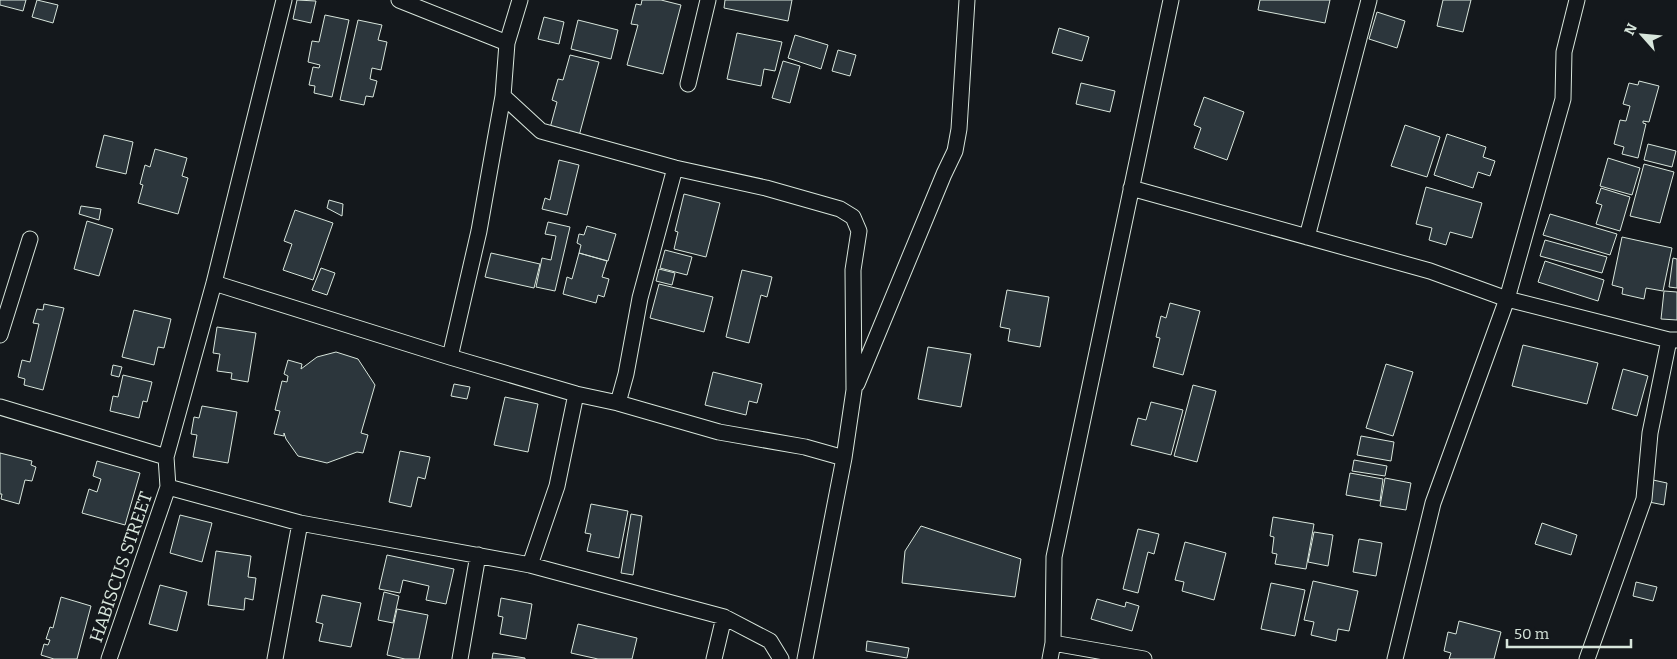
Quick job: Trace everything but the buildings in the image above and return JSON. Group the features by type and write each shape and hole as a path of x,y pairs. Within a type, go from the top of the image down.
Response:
{"street":[{"path":"284,0 214,283 166,457 168,487 300,523 530,565 724,617 770,640 782,659"},
{"path":"399,0 507,43"},
{"path":"450,357 478,231 503,96 507,43 520,0"},
{"path":"688,84 708,0"},
{"path":"854,390 955,151 967,0"},
{"path":"1050,659 1054,643 1054,557 1170,0"},
{"path":"1307,237 1369,0"},
{"path":"1395,659 1433,503 1507,299 1563,98 1564,52 1576,0"},
{"path":"503,96 541,131 675,168 766,188 840,209 853,217 859,231 853,270 854,390 844,458 806,659"},
{"path":"618,403 626,374 640,298 675,168"},
{"path":"1132,188 1430,271 1507,299 1673,340 1650,432 1644,499 1587,659"},
{"path":"0,335 30,238"},
{"path":"214,283 450,357 576,394 618,403 718,432 805,447 844,458"},
{"path":"530,565 557,486 576,394"},
{"path":"0,407 166,457"},
{"name":"HABISCUS STREET","path":"109,659 168,487"},
{"path":"275,659 300,523"},
{"path":"460,659 478,555"},
{"path":"714,659 724,617"},
{"path":"1054,643 1144,659"}]}
